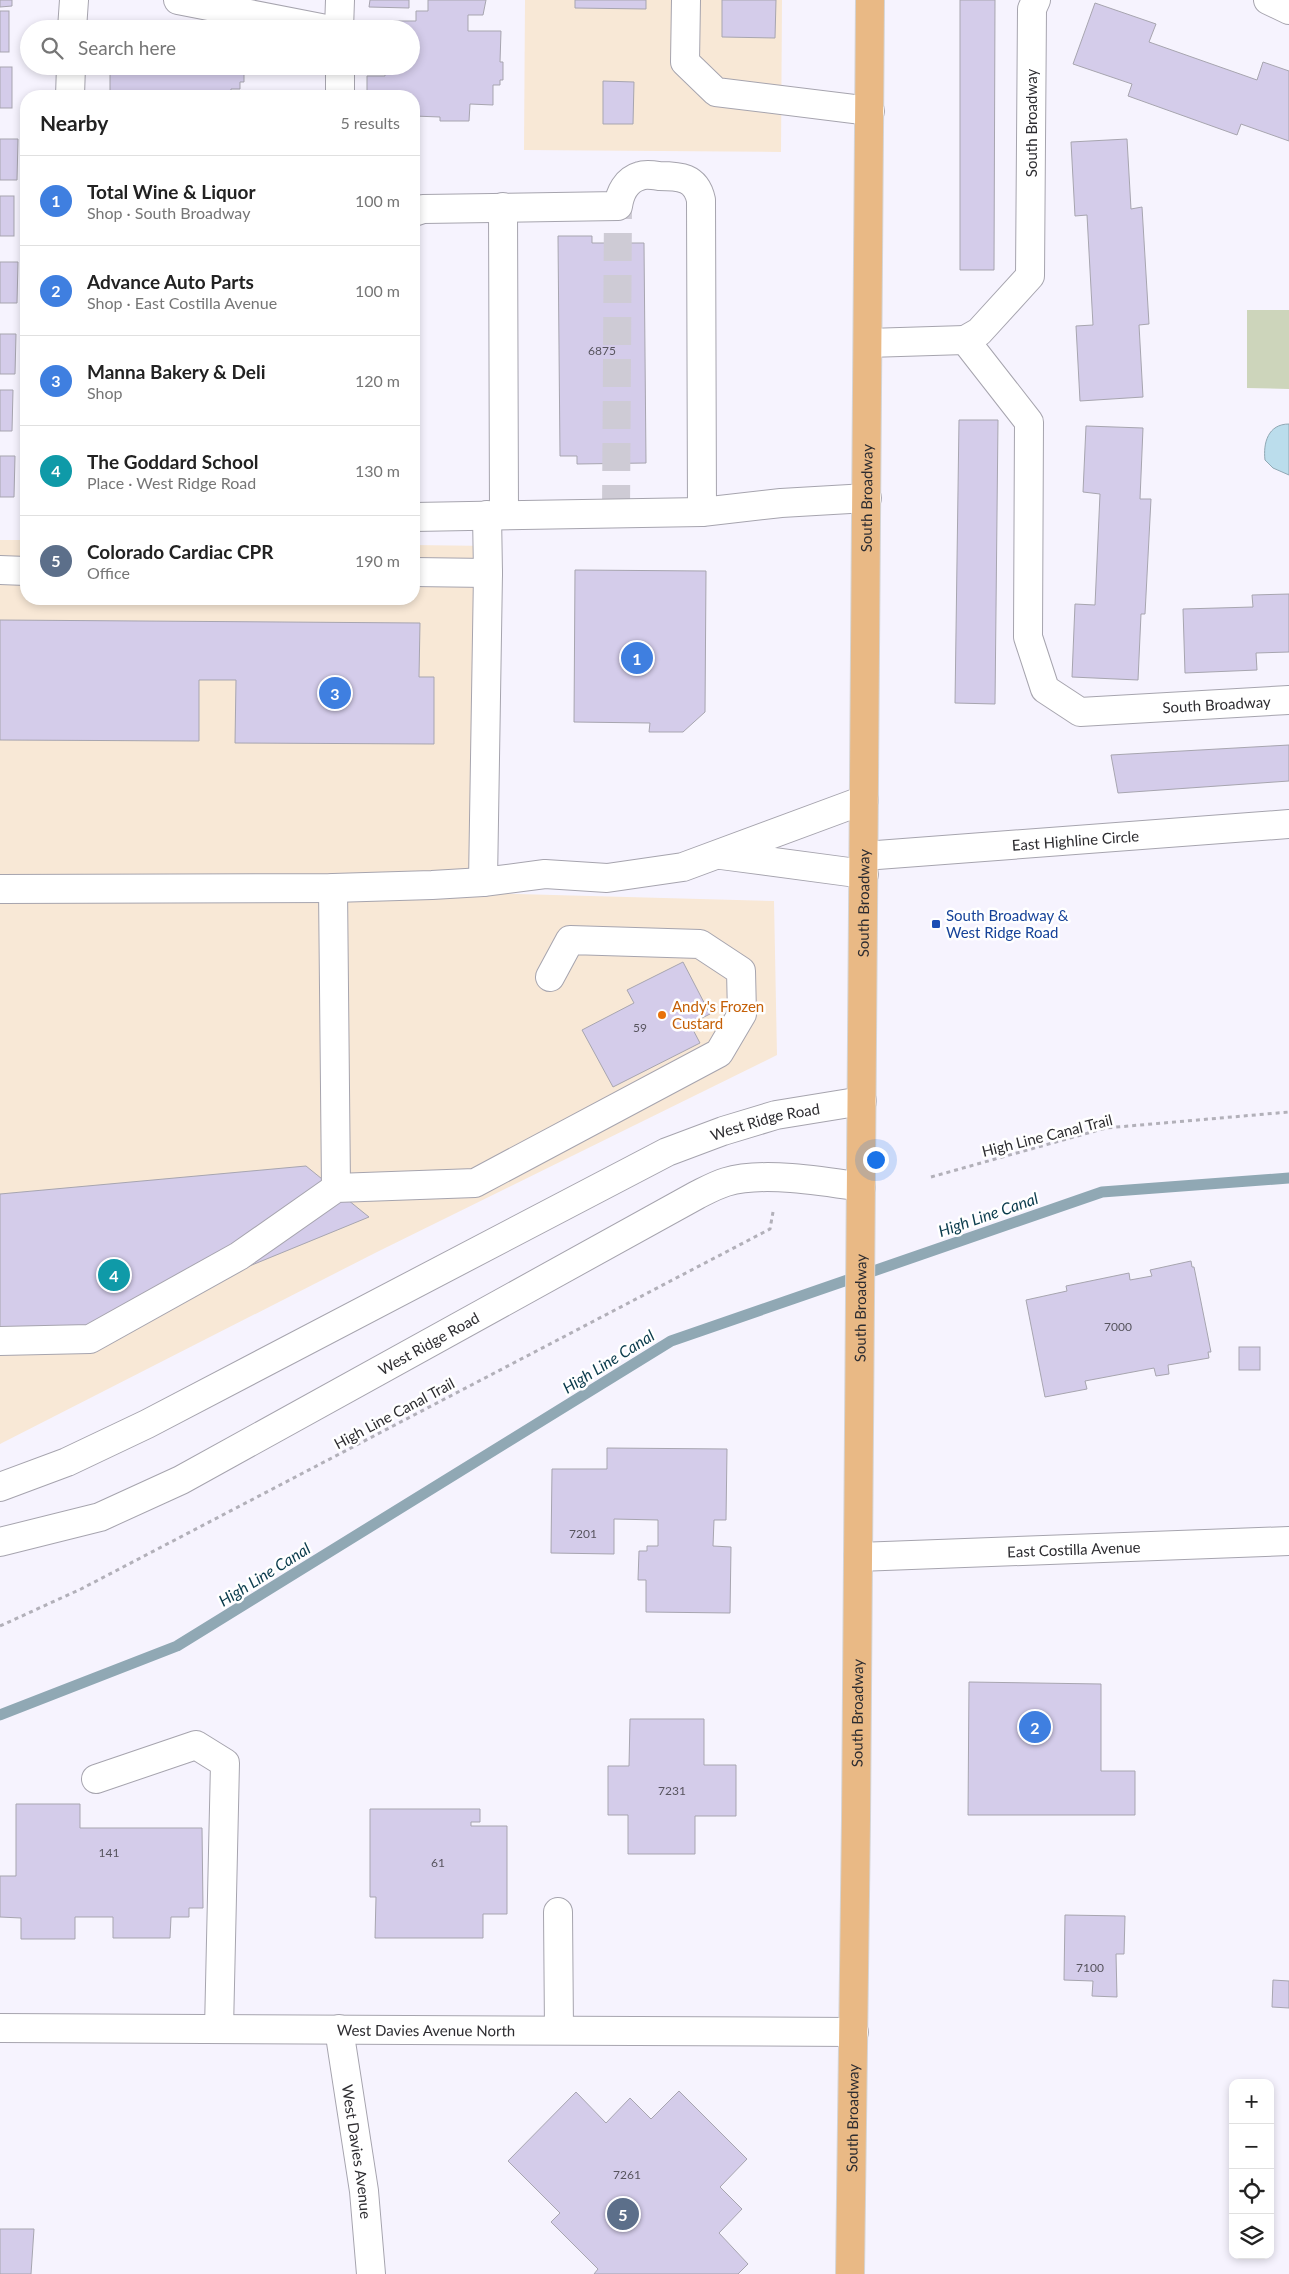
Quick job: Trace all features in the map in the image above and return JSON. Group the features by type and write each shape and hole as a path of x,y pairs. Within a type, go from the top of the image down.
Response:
{"main road":[{"name":"South Broadway","path":"850,2274 854,2032 870,0"}],"street":[{"path":"73,20 74,0"},
{"path":"178,0 280,20"},
{"path":"339,20 340,0"},
{"path":"686,0 685,62 716,92 870,111"},
{"name":"South Broadway","path":"1036,0 1032,9 1030,276 979,332 965,340 1030,422 1028,637 1045,689 1080,712 1289,700"},
{"path":"1268,0 1289,10"},
{"path":"70,75 70,90"},
{"path":"340,75 340,90"},
{"path":"420,210 618,206 620,193 640,175 681,176 692,182 699,191 701,200 702,512"},
{"path":"483,882 488,572 495,515 503,207"},
{"path":"868,343 965,340"},
{"path":"420,517 702,512 781,503 866,498"},
{"path":"0,570 20,570"},
{"path":"420,572 488,572"},
{"path":"0,889 333,888 483,882 545,874 607,878 683,866 864,800"},
{"name":"East Highline Circle","path":"717,854 864,865 1289,824"},
{"path":"333,888 336,1188"},
{"path":"0,1341 90,1339 239,1256 336,1188 475,1183 719,1053 742,1014 741,971 700,944 570,940 550,977"},
{"name":"West Ridge Road","path":"0,1487 66,1462 148,1424 667,1152 723,1131 776,1115 862,1102"},
{"name":"West Ridge Road","path":"0,1542 100,1517 181,1480 697,1194 727,1182 761,1178 795,1178 861,1187"},
{"name":"East Costilla Avenue","path":"858,1556 1289,1541"},
{"path":"96,1779 196,1745 225,1763 220,2029"},
{"path":"558,1912 559,2030"},
{"name":"West Davies Avenue North","path":"0,2028 854,2032"},
{"name":"West Davies Avenue","path":"339,2029 364,2191 371,2274"}],"path":[{"name":"High Line Canal Trail","path":"931,1177 1106,1128 1289,1112"},
{"name":"High Line Canal Trail","path":"0,1626 81,1589 770,1229 774,1206"}],"shaded area":[{"path":"525,0 782,0 781,152 524,150"},
{"path":"0,540 20,540 20,605 420,605 420,545 491,546 484,893 774,901 777,1055 377,1252 0,1444"}],"green space":[{"path":"1247,310 1289,310 1289,389 1247,388"}],"water":[{"path":"1289,424 1289,475 1273,468 1265,460 1265,447 1268,436 1276,427"}],"building":[{"path":"0,0 12,0 12,6 0,7"},
{"path":"370,0 409,0 409,8 369,7"},
{"path":"428,0 486,0 483,15 468,15 468,31 501,31 500,62 503,62 503,80 500,80 500,85 493,85 493,105 470,104 469,121 440,121 440,117 420,116 420,90 367,90 367,76 420,75 420,20 416,20 416,11 428,11"},
{"path":"575,0 646,0 646,9 575,8"},
{"path":"722,0 776,0 775,38 722,37"},
{"path":"960,0 995,0 994,270 960,270"},
{"path":"1095,3 1156,24 1149,42 1257,80 1263,62 1289,71 1289,141 1241,124 1237,135 1128,96 1132,84 1073,64"},
{"path":"0,11 9,11 9,52 0,52"},
{"path":"0,67 12,67 12,108 0,108"},
{"path":"110,75 244,75 244,82 240,82 240,89 110,90"},
{"path":"603,81 634,82 633,124 603,124"},
{"path":"0,139 18,139 17,180 0,180"},
{"path":"1127,139 1131,209 1142,207 1149,324 1139,325 1143,397 1080,401 1076,326 1093,325 1087,215 1075,216 1071,142"},
{"path":"0,196 14,196 14,236 0,236"},
{"path":"558,236 592,236 592,243 644,243 646,463 577,464 577,456 560,456"},
{"path":"0,262 18,262 17,303 0,303"},
{"path":"0,334 16,334 15,374 0,374"},
{"path":"0,390 13,390 12,431 0,431"},
{"path":"959,420 998,420 995,704 955,703"},
{"path":"1086,426 1143,428 1140,499 1151,499 1145,614 1141,614 1138,680 1072,677 1075,604 1095,605 1100,494 1083,492"},
{"path":"0,456 15,456 14,497 0,497"},
{"path":"575,570 706,571 705,712 683,732 649,732 650,723 574,722"},
{"path":"1289,594 1289,652 1256,653 1257,670 1185,673 1183,609 1253,607 1252,595"},
{"path":"0,620 420,623 419,677 434,677 434,744 235,743 236,680 199,680 199,741 0,740"},
{"path":"1289,745 1289,781 1118,793 1111,755"},
{"path":"683,962 710,1014 690,1024 700,1043 613,1087 582,1030 634,1003 627,990"},
{"path":"306,1166 369,1217 69,1340 0,1332 0,1194"},
{"path":"1191,1261 1192,1267 1194,1267 1211,1352 1208,1352 1209,1358 1168,1365 1169,1374 1156,1376 1154,1368 1085,1381 1087,1389 1045,1397 1026,1300 1067,1291 1066,1286 1129,1273 1130,1280 1152,1276 1150,1270"},
{"path":"1239,1347 1260,1347 1260,1370 1239,1370"},
{"path":"607,1448 727,1449 726,1520 714,1520 713,1546 731,1547 730,1613 646,1612 646,1580 638,1580 639,1551 647,1551 647,1546 658,1546 658,1520 614,1519 614,1554 551,1553 552,1469 607,1469"},
{"path":"969,1682 1101,1684 1101,1771 1135,1771 1135,1815 968,1815"},
{"path":"630,1719 704,1719 704,1765 736,1765 736,1816 695,1816 695,1854 628,1854 628,1815 608,1815 608,1766 629,1766"},
{"path":"16,1804 80,1804 80,1828 202,1828 203,1908 189,1908 189,1917 171,1917 170,1938 113,1938 113,1917 75,1917 75,1939 21,1939 21,1918 0,1917 0,1876 16,1876"},
{"path":"370,1809 480,1809 480,1822 471,1822 471,1826 507,1826 507,1914 483,1914 483,1938 375,1938 376,1897 370,1897"},
{"path":"1065,1915 1125,1916 1124,1954 1116,1954 1117,1997 1092,1996 1093,1981 1064,1980"},
{"path":"1273,1980 1289,1981 1289,2008 1272,2007"},
{"path":"679,2091 747,2159 720,2187 742,2209 719,2233 748,2264 738,2274 594,2274 598,2269 551,2222 560,2213 508,2161 576,2092 606,2123 630,2098 651,2119"},
{"path":"0,2229 34,2229 31,2274 0,2274"}],"waterway":[{"name":"High Line Canal","path":"0,1715 177,1646 671,1341 1102,1192 1289,1178"}],"tunnel":[{"path":"616,513 618,206"}],"place":[{"name":"Total Wine & Liquor","path":"637,658"},
{"name":"Manna Bakery & Deli","path":"335,693"},
{"name":"South Broadway & West Ridge Road","path":"936,924"},
{"name":"Andy's Frozen Custard","path":"662,1015"},
{"name":"The Goddard School","path":"114,1275"},
{"name":"Advance Auto Parts","path":"1035,1727"},
{"name":"Colorado Cardiac CPR","path":"623,2214"}]}
